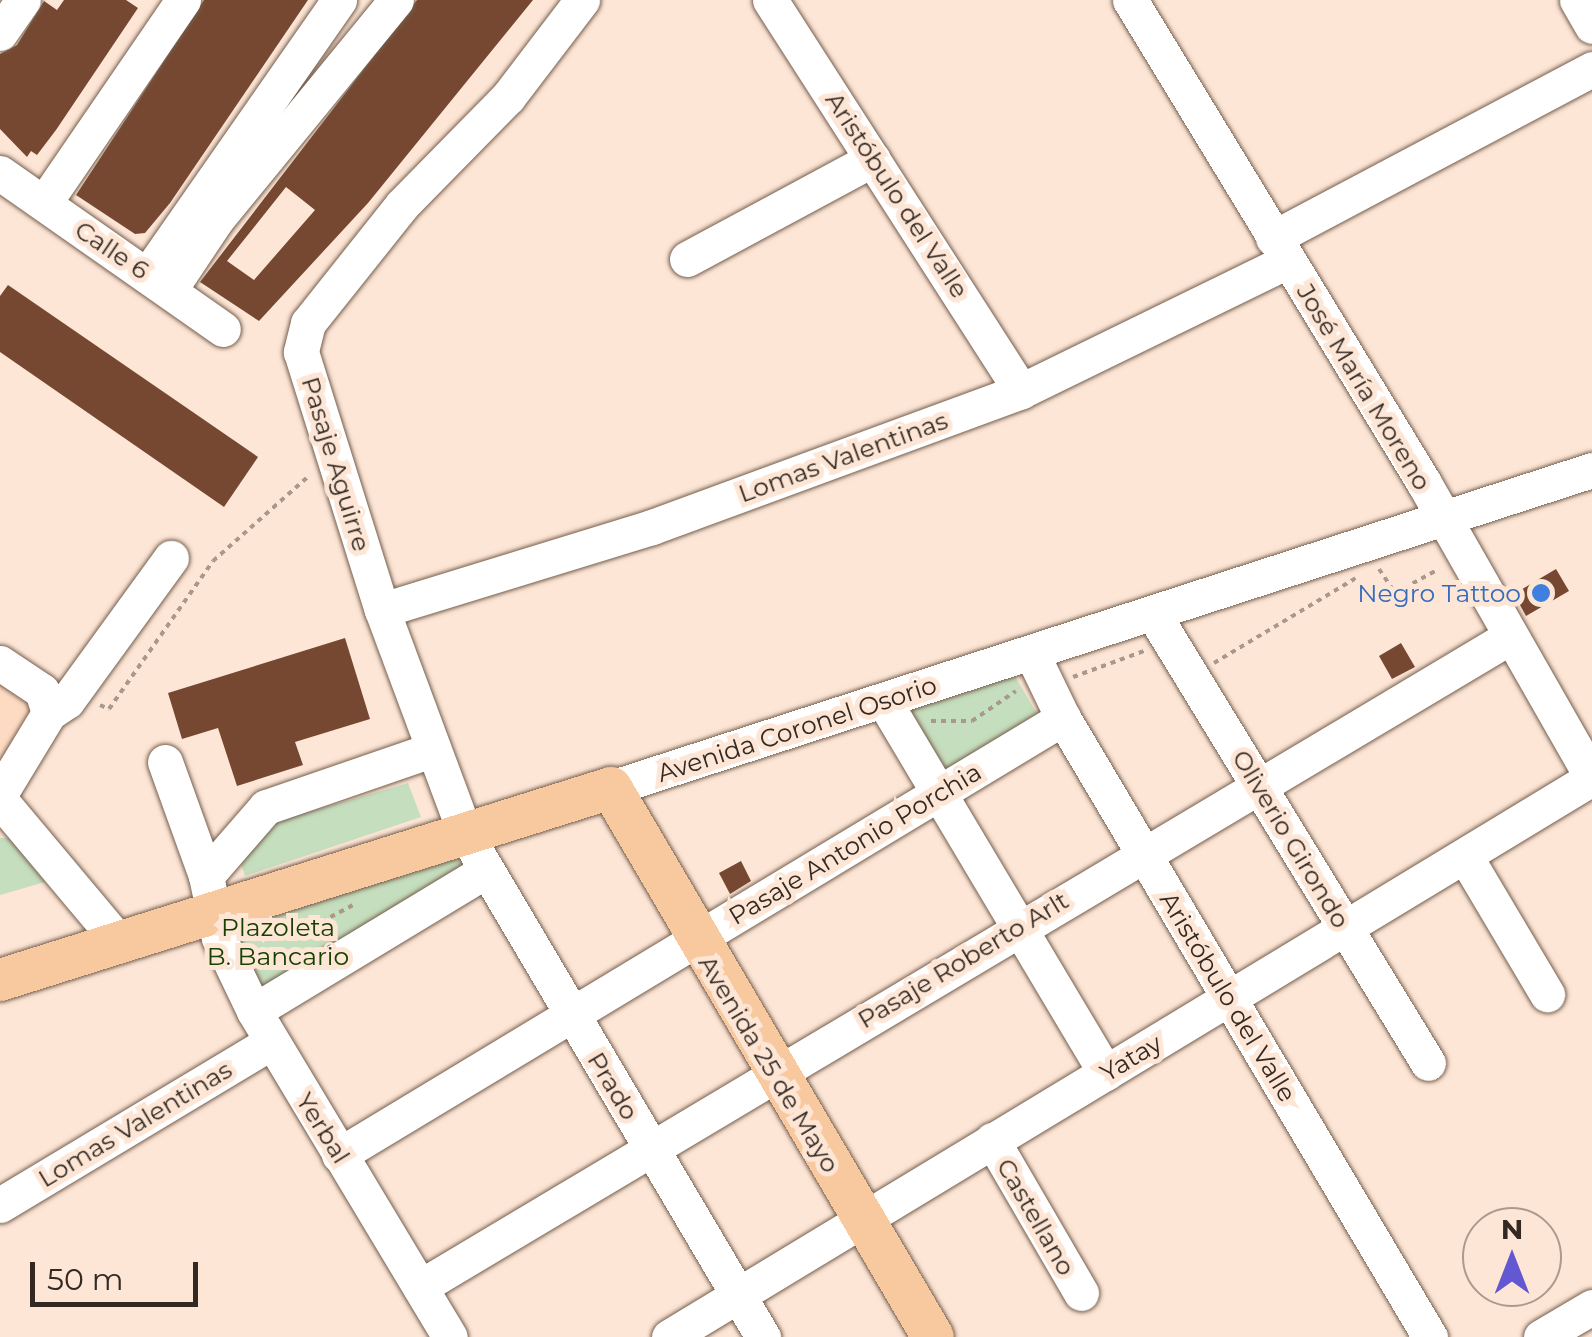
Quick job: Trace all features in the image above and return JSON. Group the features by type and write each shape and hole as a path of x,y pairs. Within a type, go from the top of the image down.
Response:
{"main road":[{"name":"Avenida Coronel Osorio","path":"0,980 119,942 209,894 465,833 611,788"},
{"name":"Avenida 25 de Mayo","path":"611,788 695,940 932,1337"}],"street":[{"path":"0,33 22,0"},
{"path":"44,203 183,0"},
{"path":"159,282 339,0"},
{"path":"159,282 216,220 396,0"},
{"name":"Pasaje Aguirre","path":"465,833 382,610 301,352 308,323 414,191 508,97 582,0"},
{"name":"Aristóbulo del Valle","path":"770,0 1022,391"},
{"name":"José María Moreno","path":"1130,0 1442,516 1508,638 1592,777"},
{"path":"1577,0 1592,26"},
{"name":"Lomas Valentinas","path":"382,610 680,517 1022,391 1280,250 1592,69"},
{"path":"687,259 872,159"},
{"name":"Calle 6","path":"0,173 223,328"},
{"name":"Avenida Coronel Osorio","path":"611,788 888,710 1048,688 1163,628 1442,516 1592,470"},
{"path":"119,942 0,797 62,702 172,558"},
{"name":"Oliverio Girondo","path":"1163,628 1428,1063"},
{"name":"Pasaje Roberto Arlt","path":"420,1287 1141,852 1508,638"},
{"path":"0,663 62,702"},
{"name":"Aristóbulo del Valle","path":"1048,688 1141,852 1430,1337"},
{"name":"Pasaje Antonio Porchia","path":"340,1155 936,795 1048,688"},
{"path":"888,710 1106,1072"},
{"path":"209,894 266,807 432,750"},
{"name":"Yerbal","path":"165,762 254,1011 450,1337"},
{"name":"Yatay","path":"668,1337 1592,777"},
{"name":"Prado","path":"465,833 484,872 763,1337"},
{"path":"1465,856 1547,994"},
{"path":"254,1011 484,872"},
{"name":"Lomas Valentinas","path":"0,1205 270,1043"},
{"name":"Castellano","path":"992,1140 1081,1293"},
{"path":"1541,1337 1592,1306"}],"path":[{"path":"62,702 109,710 213,561 333,455"},
{"path":"1192,676 1353,580 1379,569 1394,593 1462,557"},
{"path":"888,710 972,721 1014,692 1048,688 1163,628"}],"shaded area":[{"path":"0,675 23,691 32,708 0,763"}],"green space":[{"path":"1013,673 1040,719 941,776 900,707"},
{"path":"408,783 421,817 245,876 239,858 275,822"},
{"path":"0,838 10,838 59,878 0,895"},
{"name":"Plazoleta B. Bancario","path":"450,854 468,871 261,994 229,920"}],"building":[{"path":"64,0 126,0 138,8 56,130 37,155 31,151 27,157 0,129 0,54 17,45 44,1 57,10"},
{"path":"204,0 308,0 170,203 145,233 135,234 76,195"},
{"path":"417,0 533,0 368,203 259,321 200,282","holes":["286,187 315,210 254,280 227,261"]},
{"path":"8,285 258,457 224,507 0,352 0,296"},
{"name":"Negro Tattoo","path":"1556,569 1569,591 1526,616 1514,594"},
{"path":"345,638 370,719 295,742 303,765 237,786 218,728 182,739 168,693"},
{"path":"1401,643 1415,667 1392,679 1379,656"},
{"path":"741,861 751,881 730,894 719,873"}],"place":[{"name":"Negro Tattoo","path":"1541,593"}]}
